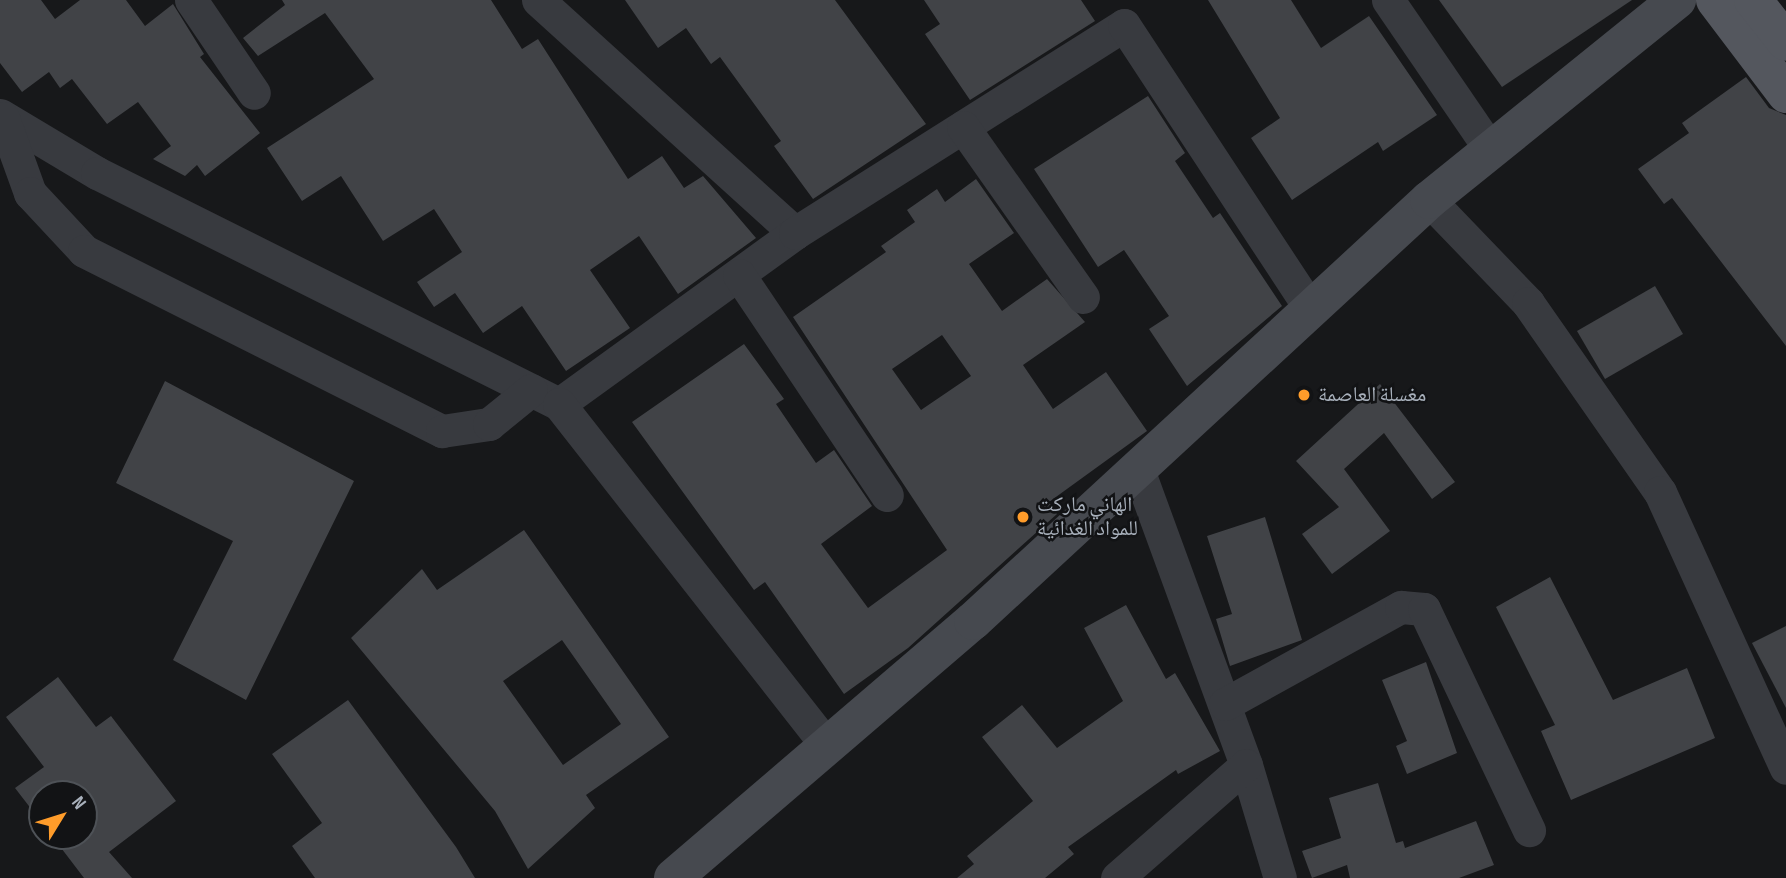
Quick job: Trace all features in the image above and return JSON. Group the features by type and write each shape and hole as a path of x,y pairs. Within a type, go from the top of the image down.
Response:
{"main road":[{"path":"1715,0 1786,94"},
{"path":"1753,0 1786,42"}],"street":[{"path":"191,0 254,93"},
{"path":"538,0 795,233"},
{"path":"1388,0 1490,149"},
{"path":"673,878 973,621 1309,307 1429,200 1677,0"},
{"path":"2,117 30,192 84,251 442,431 489,424 545,397 739,275 795,233 963,127 1116,13 1309,307"},
{"path":"2,117 97,173 545,397 827,746"},
{"path":"963,127 1083,297"},
{"path":"1429,200 1528,303 1660,492 1786,768"},
{"path":"739,275 887,495"},
{"path":"1137,467 1225,704 1280,878"},
{"path":"1225,704 1401,607 1424,609 1529,830"},
{"path":"1117,878 1246,765"}],"building":[{"path":"0,0 41,0 55,19 80,0 126,0 145,26 173,4 204,54 200,57 260,133 205,176 197,165 185,176 153,159 171,146 138,102 107,124 72,79 60,88 49,72 22,92 0,63"},
{"path":"282,0 491,0 522,49 538,39 628,179 662,156 684,188 703,176 756,238 678,294 639,236 590,270 630,328 566,371 522,306 483,333 455,293 434,307 417,282 462,252 434,209 383,241 341,176 302,201 267,148 374,79 325,13 258,56 243,38 285,5"},
{"path":"625,0 835,0 926,124 813,199 774,146 781,141 720,57 711,64 686,28 658,48"},
{"path":"924,0 1081,0 1095,21 970,100 925,34 940,24"},
{"path":"1208,0 1291,0 1321,48 1369,16 1437,115 1383,151 1378,142 1292,200 1251,138 1280,118"},
{"path":"1439,0 1632,0 1502,87"},
{"path":"1746,77 1769,108 1786,115 1786,346 1672,198 1664,204 1638,169 1689,133 1682,123"},
{"path":"1148,96 1185,153 1175,161 1213,218 1220,213 1282,306 1187,386 1149,329 1169,316 1124,250 1098,267 1034,169"},
{"path":"976,179 1014,233 969,264 1002,311 1047,279 1085,322 1023,365 1053,409 1106,372 1147,431 1049,502 1057,514 908,648 844,694 765,582 754,590 632,422 744,344 784,399 776,404 816,463 834,450 872,506 821,544 868,608 947,550 793,317 886,252 881,246 915,222 907,210 937,189 945,202","holes":["942,335 971,376 921,410 892,369"]},
{"path":"1655,286 1683,334 1605,379 1577,331"},
{"path":"165,381 354,481 246,700 173,660 233,541 116,483"},
{"path":"1380,384 1455,482 1432,499 1384,433 1344,469 1390,531 1332,574 1302,534 1339,507 1296,461"},
{"path":"1265,517 1302,640 1230,666 1216,619 1232,614 1207,536"},
{"path":"524,530 669,737 586,795 595,808 528,869 495,811 351,638 422,569 437,590","holes":["562,640 621,724 563,765 503,681"]},
{"path":"1550,577 1613,700 1687,668 1715,738 1571,800 1541,731 1555,725 1496,607"},
{"path":"1126,605 1166,679 1175,673 1220,751 1178,774 1176,770 1068,847 1074,854 1045,878 957,878 974,864 967,856 1033,801 982,737 1022,705 1057,748 1123,701 1084,628"},
{"path":"1786,626 1786,708 1752,643"},
{"path":"1426,662 1457,753 1407,774 1396,746 1407,741 1382,680"},
{"path":"58,677 96,727 111,716 176,801 109,852 132,878 84,878 63,850 98,850 98,780 28,780 28,805 15,788 44,767 6,717"},
{"path":"348,700 456,847 475,878 315,878 292,846 322,823 272,754"},
{"path":"1378,783 1396,843 1403,841 1405,848 1476,821 1494,865 1459,878 1350,878 1347,865 1312,878 1302,851 1341,838 1329,798"}],"place":[{"name":"مغسلة العاصمة","path":"1304,395"},
{"name":"الهاني ماركت للمواد الغدائية","path":"1023,517"}]}
